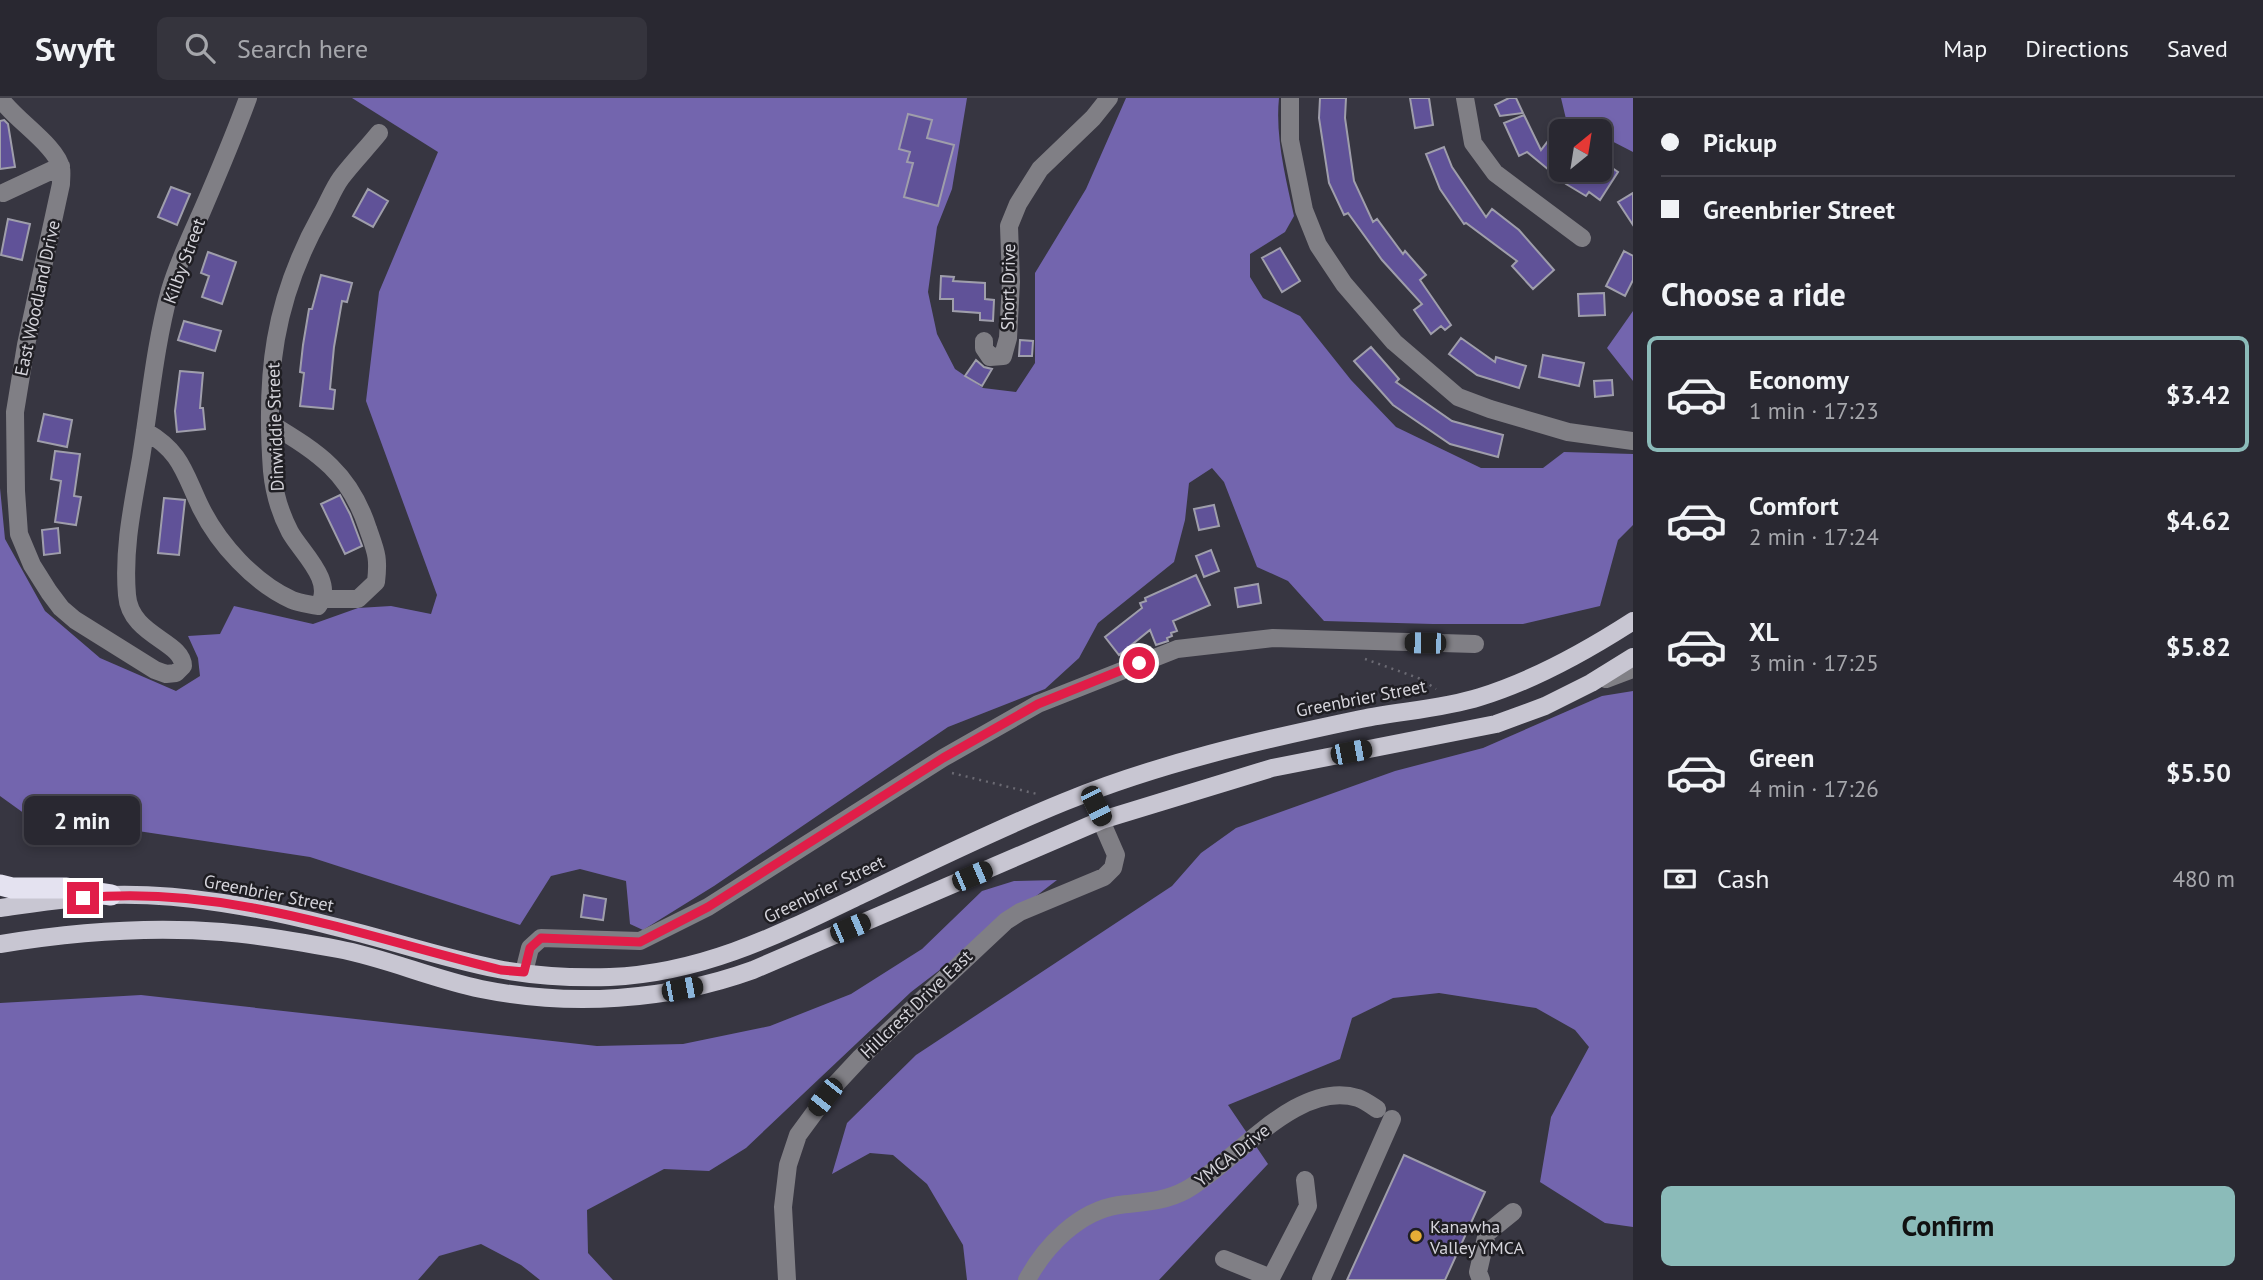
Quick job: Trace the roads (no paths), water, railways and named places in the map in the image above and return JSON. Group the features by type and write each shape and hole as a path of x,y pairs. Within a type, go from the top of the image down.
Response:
{"highway":[{"path":"0,885 12,888 65,888 111,895"}],"main road":[{"name":"Greenbrier Street","path":"0,908 111,895 179,897 330,925 501,970 595,977 642,975 721,958 771,939 958,848 1066,801 1173,764 1277,736 1456,702 1498,690 1553,668 1590,649 1633,621"},
{"path":"0,944 93,932 143,929 222,932 341,950 479,988 512,994 588,1000 720,982 1102,820 1272,768 1496,724 1545,706 1591,683 1633,657"}],"street":[{"path":"0,98 48,146 61,166 3,192"},
{"name":"Kilby Street","path":"145,431 158,341 170,290 248,98"},
{"name":"Short Drive","path":"984,341 989,357 1003,356 1008,338 1011,282 1009,226 1018,204 1040,169 1093,118 1109,98"},
{"path":"1290,98 1290,140 1304,210 1318,245 1343,284 1394,342 1458,397 1568,432 1633,441"},
{"path":"1465,98 1473,143 1495,173 1581,238"},
{"name":"Dinwiddie Street","path":"323,599 323,585 291,532 277,500 272,473 270,374 282,307 304,244 340,179 379,133"},
{"name":"East Woodland Drive","path":"61,166 61,184 26,345 15,412 14,454 19,534 32,565 61,608 117,649 155,670 166,674 176,673 183,666 183,660 176,651 147,632 136,621 127,598 126,548 145,431"},
{"path":"145,431 162,441 183,465 202,509 218,536 244,566 272,589 294,601 318,606 323,599 358,599 376,582 379,561 364,516 345,480 314,450 271,424"},
{"path":"524,972 530,948 541,938 640,942 653,936 708,907 928,767 1038,704 1178,649 1273,638 1475,644"},
{"path":"1566,694 1633,669"},
{"name":"Hillcrest Drive East","path":"787,1280 783,1207 788,1165 798,1135 834,1086 860,1057 984,939 1020,912 1104,877 1113,868 1116,855 1089,793"},
{"name":"YMCA Drive","path":"1027,1280 1046,1251 1077,1223 1095,1212 1115,1205 1163,1200 1188,1189 1269,1125 1293,1110 1328,1096 1359,1098 1377,1109"},
{"path":"1321,1280 1392,1119"},
{"path":"1224,1259 1263,1277 1308,1206 1305,1180"},
{"path":"1481,1280 1478,1272 1486,1233 1513,1212"}],"place":[{"name":"Kanawha Valley YMCA","path":"1416,1236"}]}
